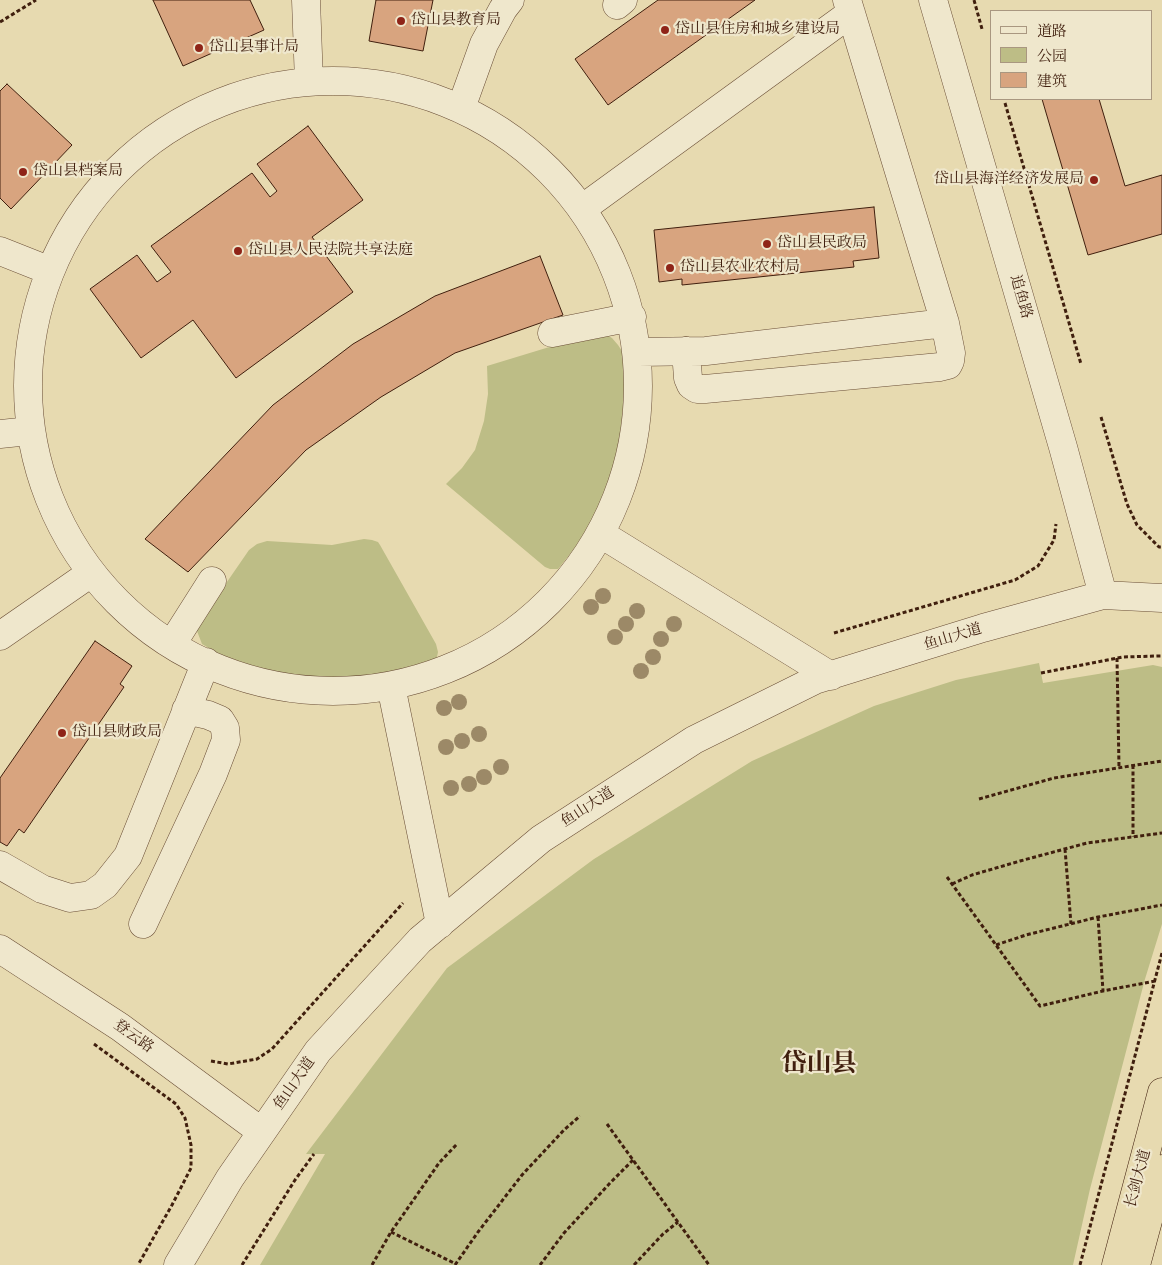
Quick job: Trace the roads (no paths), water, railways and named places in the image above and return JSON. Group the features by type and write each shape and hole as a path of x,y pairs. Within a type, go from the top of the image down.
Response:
{"highway":[{"name":"长剑大道","path":"1116,1265 1162,1092"},
{"name":"长剑大道","path":"1136,1265 1162,1169"}],"street":[{"path":"306,0 309,82"},
{"path":"461,108 484,44 510,0"},
{"name":"追鱼路","path":"933,0 1063,447 1103,595"},
{"path":"582,208 849,6 944,323 951,354 950,361 948,365 940,367 705,390 697,389 691,385 688,378 686,351"},
{"path":"300,82 309,82 382,84 461,108 507,134 548,168 582,208 603,241 619,277 632,317 638,352 638,415 626,476 601,534 562,588 513,633 455,666 392,686 310,690 229,673 156,636 96,580 52,510 29,432 28,350 48,270 90,199 148,142 220,102 300,82"},
{"path":"0,251 48,270"},
{"path":"552,333 632,317"},
{"path":"638,352 715,350 944,323"},
{"path":"0,434 29,432"},
{"path":"601,534 831,676"},
{"path":"0,636 91,573"},
{"path":"172,644 212,581"},
{"name":"鱼山大道","path":"178,1265 230,1178 318,1051 420,940 540,839 694,740 815,680 983,628 1103,595 1162,598"},
{"path":"0,865 42,889 70,898 91,895 105,885 128,856 206,662"},
{"path":"392,686 440,924"},
{"path":"143,924 226,740 225,728 220,720 186,710"},
{"name":"登云路","path":"0,949 120,1027 262,1132"}],"place":[{"name":"岱山县教育局","path":"401,21"},
{"name":"岱山县住房和城乡建设局","path":"665,30"},
{"name":"岱山县事计局","path":"199,48"},
{"name":"岱山县档案局","path":"23,172"},
{"name":"岱山县海洋经济发展局","path":"1094,180"},
{"name":"岱山县民政局","path":"767,244"},
{"name":"岱山县人民法院共享法庭","path":"238,251"},
{"name":"岱山县农业农村局","path":"670,268"},
{"name":"岱山县财政局","path":"62,733"}],"district":[{"name":"岱山县","path":"819,1066"}]}
